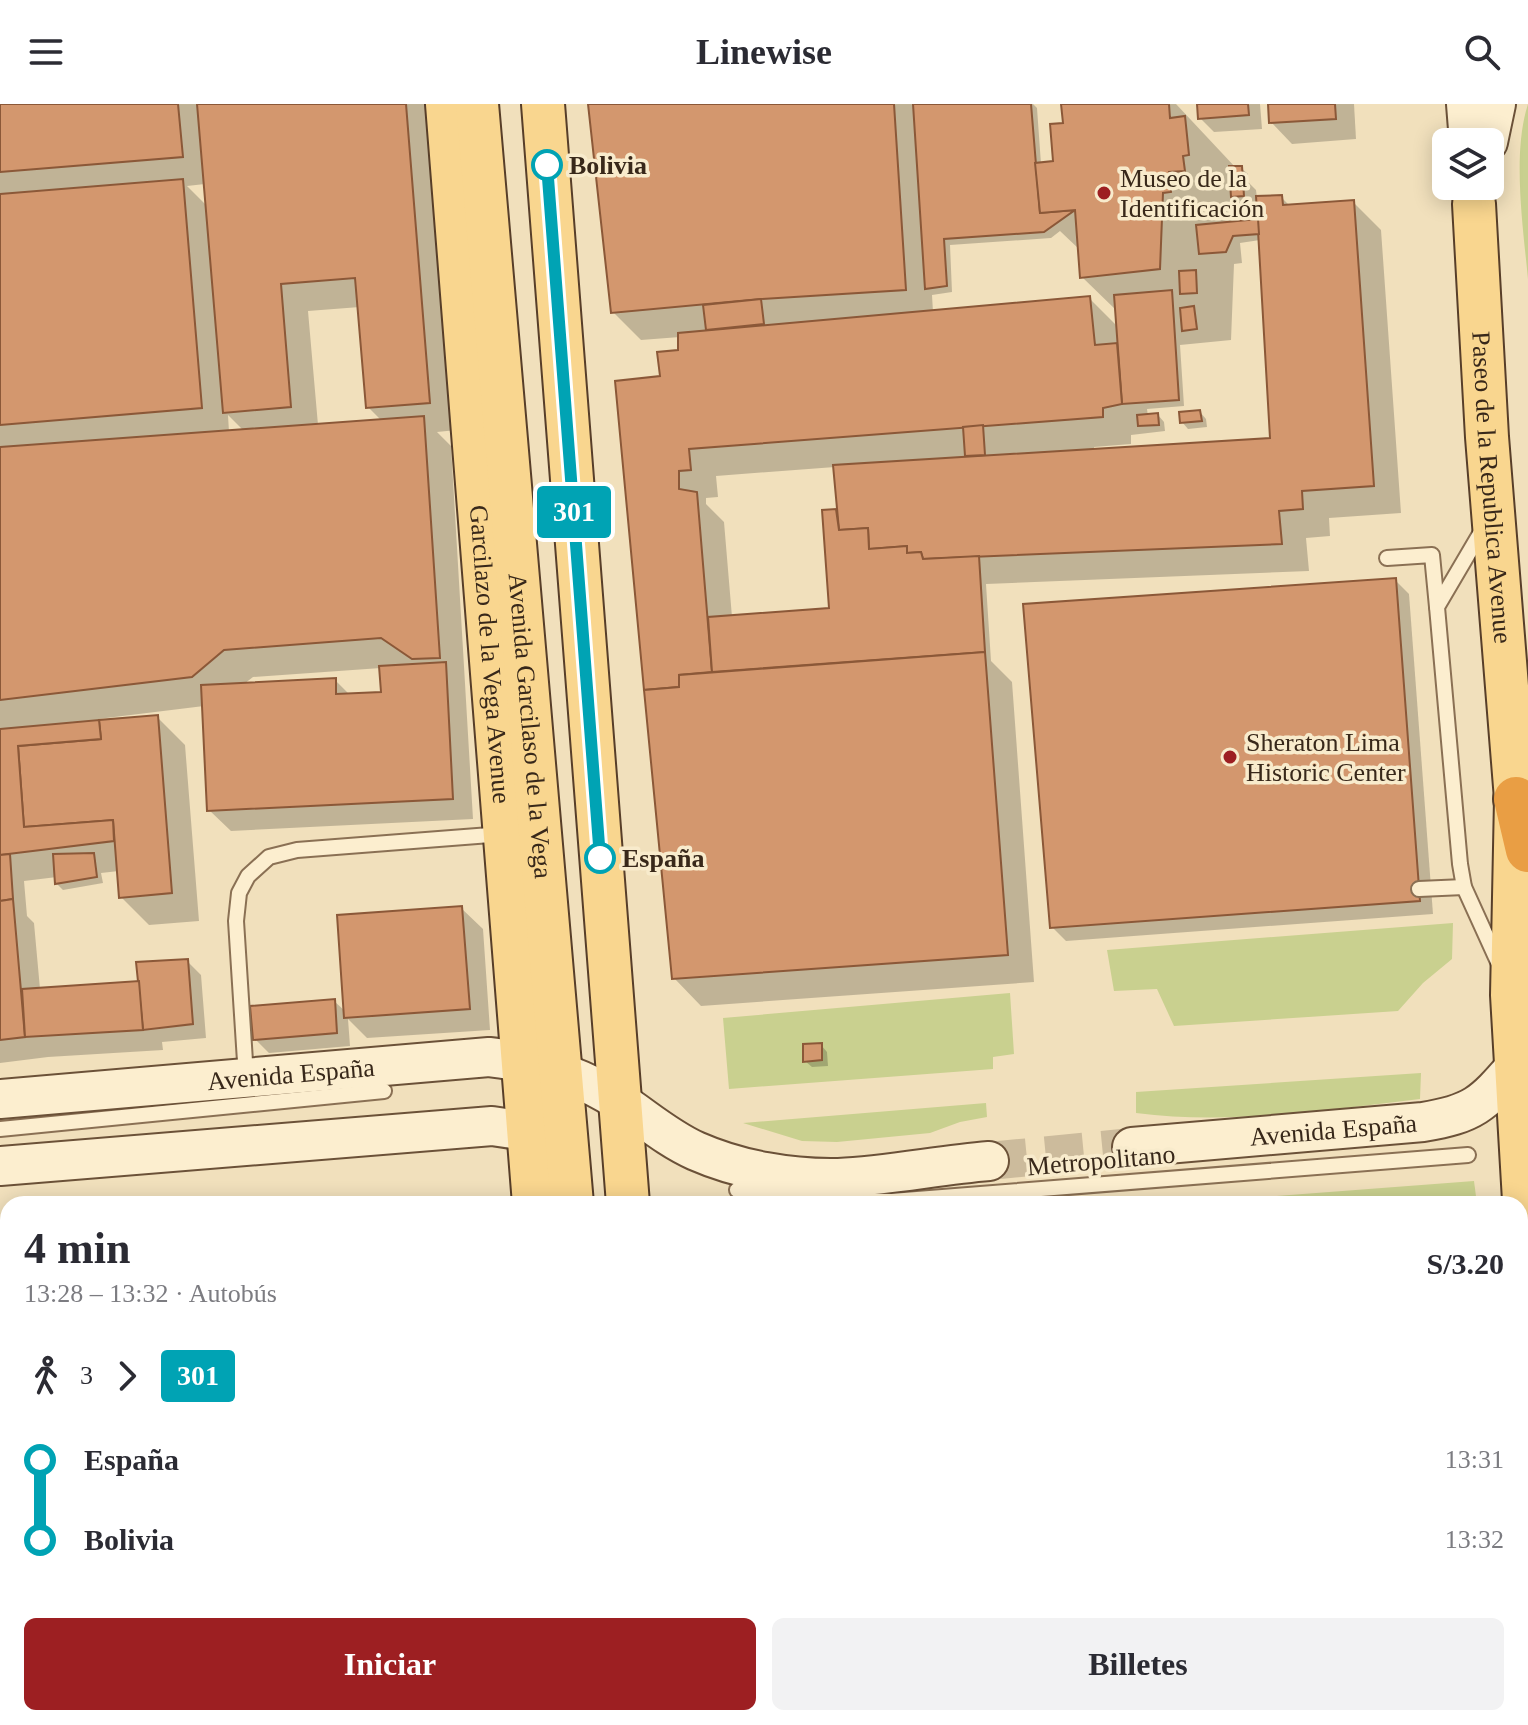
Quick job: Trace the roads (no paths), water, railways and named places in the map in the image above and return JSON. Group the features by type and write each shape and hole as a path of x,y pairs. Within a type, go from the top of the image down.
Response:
{"highway":[{"path":"1516,799 1528,850"}],"main road":[{"name":"Garcilazo de la Vega Avenue","path":"447,104 503,834 538,1097 560,1192"},
{"name":"Avenida Garcilaso de la Vega","path":"477,104 538,1097 560,1192"},
{"path":"543,104 627,1196"},
{"name":"Paseo de la Republica Avenue","path":"1475,200 1493,513 1516,799 1512,995 1523,1196"}],"street":[{"path":"0,1166 538,1097 614,1031"},
{"name":"Avenida España","path":"0,1099 489,1057 538,1097 621,1102 658,1130 695,1151 763,1171 838,1178 989,1161"},
{"name":"Avenida España","path":"1132,1147 1451,1117 1472,1109 1491,1094 1515,1067"}],"lane":[{"path":"1437,607 1493,513"},
{"path":"1387,558 1432,555 1464,887 1512,995"},
{"path":"246,1078 236,921 239,893 248,876 269,857 297,850 503,834"},
{"path":"1419,889 1464,887"},
{"path":"0,1129 384,1091"},
{"name":"Metropolitano","path":"955,1196 1468,1155"},
{"name":"Metropolitano","path":"737,1190 792,1196"}],"tunnel":[{"path":"989,1161 1132,1147"}],"place":[{"name":"Bolivia","path":"547,165"},
{"name":"Museo de la Identificación","path":"1104,193"},
{"name":"Sheraton Lima Historic Center","path":"1230,757"},
{"name":"España","path":"600,858"}]}
